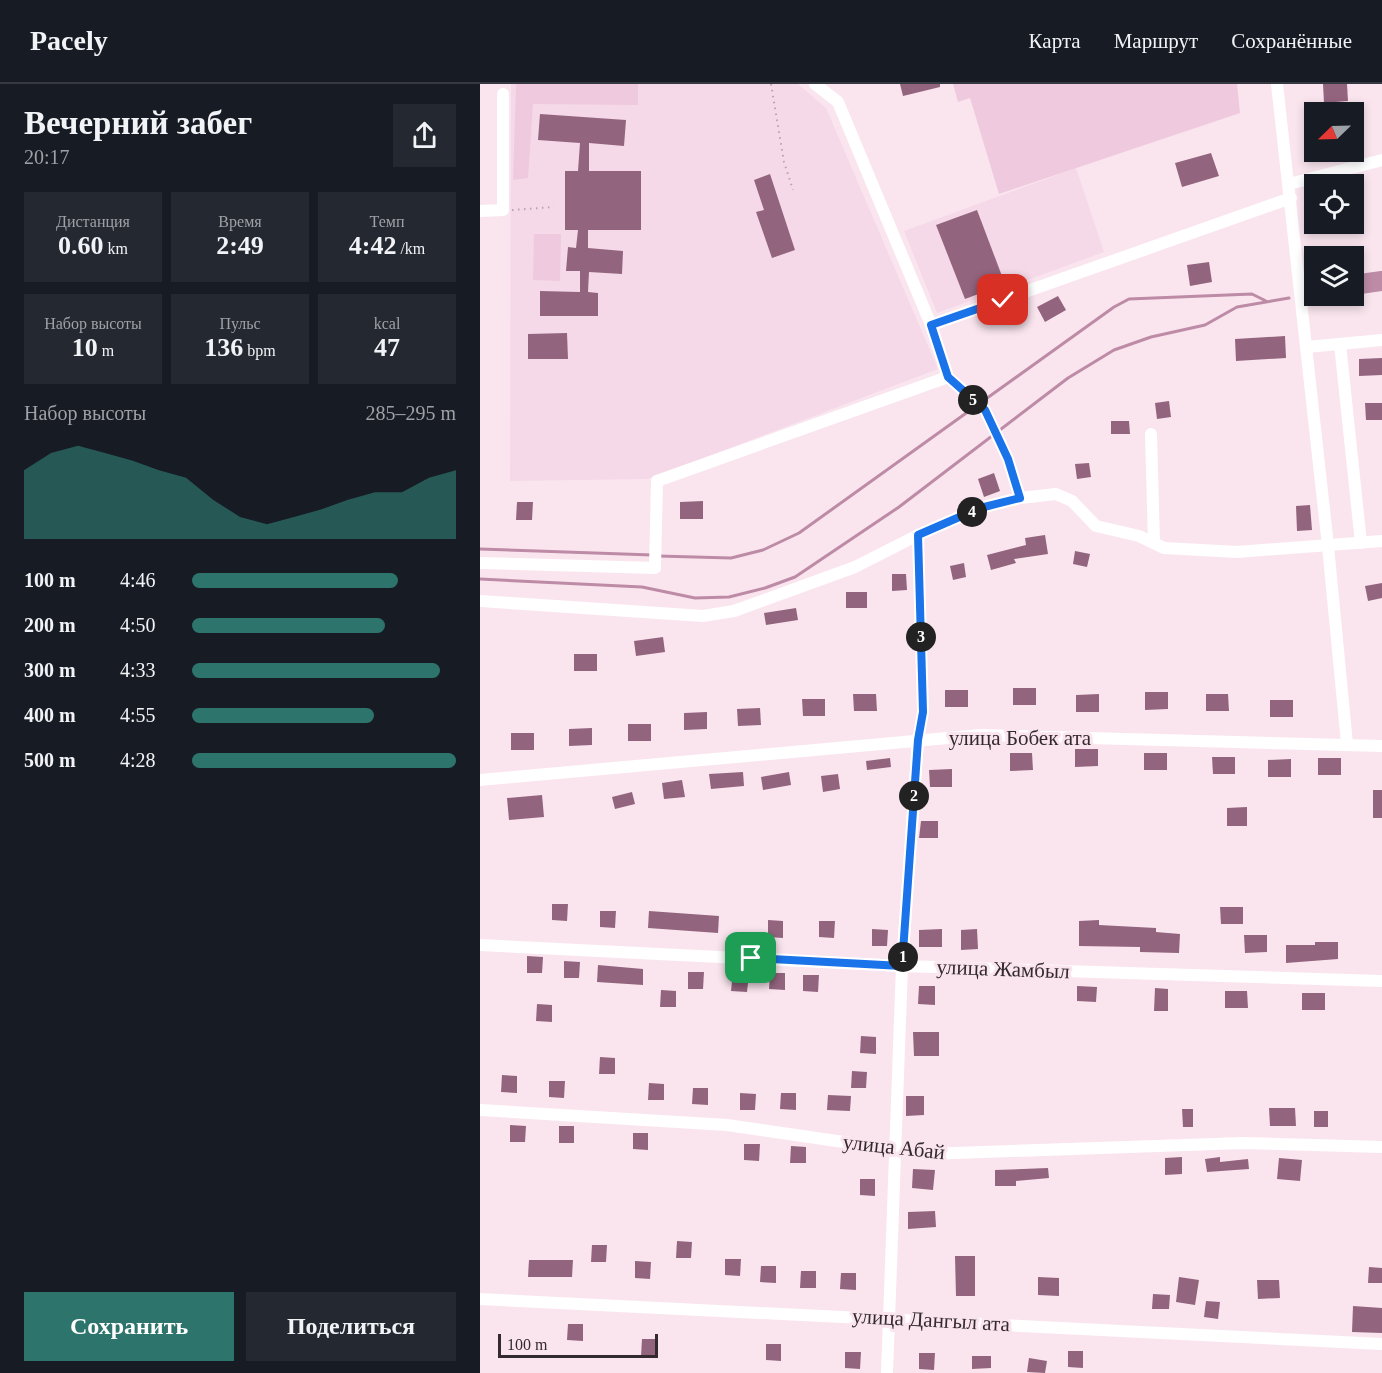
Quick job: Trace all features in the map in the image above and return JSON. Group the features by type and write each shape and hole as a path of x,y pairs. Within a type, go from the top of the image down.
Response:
{"street":[{"path":"480,563 655,568 657,482 948,377 931,325 838,102 815,84"},
{"path":"1277,84 1307,347 1347,744"},
{"path":"480,212 503,210 503,94"},
{"path":"1289,184 1382,160"},
{"path":"931,325 1291,198"},
{"path":"1307,347 1382,340"},
{"path":"1340,344 1361,543"},
{"path":"1151,434 1154,543"},
{"path":"480,601 703,616 734,611 855,567 918,535 980,508 1020,498 1056,494 1071,501 1096,526 1139,536 1164,548 1237,552 1382,541"},
{"name":"улица Бобек ата","path":"480,780 981,735 1382,746"},
{"path":"887,1373 902,966 918,740"},
{"name":"улица Жамбыл","path":"480,945 902,966 1382,981"},
{"name":"улица Абай","path":"480,1110 727,1125 926,1154 1243,1143 1382,1147"},
{"name":"улица Дангыл ата","path":"480,1299 889,1317 1382,1344"}],"path":[{"path":"771,84 784,162 793,190"},
{"path":"503,210 555,207"},
{"path":"948,377 985,410 1008,459 1020,498"},
{"path":"918,535 923,712 918,740"}],"shaded area":[{"path":"511,84 798,84 826,108 938,369 648,479 510,481"},
{"path":"516,84 638,84 638,105 533,104 528,178 513,180"},
{"path":"953,84 1237,84 1240,113 999,194 970,98 958,102"},
{"path":"1076,168 1104,252 937,313 904,231"},
{"path":"534,234 561,234 560,281 533,280"}],"building":[{"path":"900,84 940,84 940,87 903,96"},
{"path":"1323,84 1347,84 1348,101 1324,102"},
{"path":"540,114 626,120 624,146 589,143 589,171 641,171 641,230 588,230 588,248 623,251 622,274 589,272 588,292 598,293 598,316 540,316 540,291 580,292 580,271 566,271 568,247 576,248 578,230 565,230 565,171 578,171 580,143 538,140"},
{"path":"1211,153 1219,176 1182,187 1175,163"},
{"path":"770,174 795,250 772,258 756,212 764,210 754,180"},
{"path":"977,210 1005,284 965,299 936,225"},
{"path":"1209,262 1212,282 1190,286 1187,265"},
{"path":"1058,296 1066,310 1045,322 1037,307"},
{"path":"567,333 568,359 528,359 528,334"},
{"path":"1285,336 1286,358 1236,361 1235,339"},
{"path":"1382,358 1382,375 1359,376 1359,359"},
{"path":"1169,401 1171,417 1157,419 1155,403"},
{"path":"1365,403 1382,403 1382,420 1366,420"},
{"path":"1111,421 1129,421 1130,434 1111,434"},
{"path":"1089,463 1091,477 1077,479 1075,464"},
{"path":"994,473 1000,491 984,497 978,479"},
{"path":"703,501 703,519 680,519 680,502"},
{"path":"517,502 533,502 532,520 516,520"},
{"path":"1310,505 1312,530 1297,531 1296,506"},
{"path":"1045,535 1048,554 1014,559 1016,563 991,570 987,555 1026,545 1025,538"},
{"path":"1075,551 1090,554 1087,567 1073,564"},
{"path":"964,563 966,577 953,580 950,566"},
{"path":"892,574 906,574 907,590 892,591"},
{"path":"1382,583 1382,598 1368,601 1365,586"},
{"path":"846,592 867,592 867,608 846,608"},
{"path":"796,608 798,620 766,625 764,613"},
{"path":"663,637 665,652 636,656 634,641"},
{"path":"574,654 597,654 597,671 574,671"},
{"path":"1013,688 1036,688 1036,705 1013,705"},
{"path":"945,690 968,690 968,707 945,707"},
{"path":"1145,692 1168,692 1168,709 1145,710"},
{"path":"853,694 876,694 877,711 854,711"},
{"path":"1099,694 1099,712 1076,712 1076,695"},
{"path":"1206,694 1228,694 1229,711 1206,711"},
{"path":"802,699 825,699 825,716 803,716"},
{"path":"1270,700 1293,700 1293,717 1270,717"},
{"path":"760,708 761,725 738,726 737,709"},
{"path":"707,712 707,729 684,730 684,713"},
{"path":"628,724 651,724 651,741 628,741"},
{"path":"592,728 592,745 569,746 569,729"},
{"path":"511,733 534,733 534,750 511,750"},
{"path":"1075,749 1098,749 1098,766 1075,767"},
{"path":"1010,753 1032,753 1033,770 1010,771"},
{"path":"1144,753 1167,753 1167,770 1144,770"},
{"path":"1212,757 1235,757 1235,774 1213,774"},
{"path":"890,758 891,767 867,770 866,761"},
{"path":"1318,758 1341,758 1341,775 1318,775"},
{"path":"1291,759 1291,777 1268,777 1268,760"},
{"path":"952,769 952,787 930,787 929,770"},
{"path":"743,772 744,786 711,789 709,774"},
{"path":"789,772 791,785 763,790 761,777"},
{"path":"838,774 840,789 823,792 821,776"},
{"path":"682,780 685,797 664,799 662,783"},
{"path":"1373,790 1382,790 1382,818 1373,818"},
{"path":"632,792 635,804 615,809 612,797"},
{"path":"542,795 544,817 509,820 507,798"},
{"path":"1247,807 1247,826 1227,826 1227,808"},
{"path":"921,821 938,821 938,838 919,838"},
{"path":"552,904 568,904 567,921 552,920"},
{"path":"1220,907 1243,907 1243,924 1221,924"},
{"path":"600,911 616,911 615,928 600,927"},
{"path":"649,911 719,916 718,933 648,928"},
{"path":"768,920 783,921 783,938 768,937"},
{"path":"1099,920 1099,925 1156,928 1156,932 1180,934 1179,953 1140,952 1140,947 1079,946 1079,921"},
{"path":"819,921 835,921 834,938 819,937"},
{"path":"872,929 888,930 887,946 872,946"},
{"path":"942,929 942,947 919,947 919,930"},
{"path":"977,929 978,949 961,950 961,930"},
{"path":"1244,935 1267,935 1267,952 1245,953"},
{"path":"1315,942 1338,942 1338,959 1286,963 1286,945 1315,945"},
{"path":"527,956 543,957 542,973 527,973"},
{"path":"564,961 580,962 579,978 564,978"},
{"path":"598,965 643,969 643,985 597,982"},
{"path":"688,972 704,972 703,989 688,989"},
{"path":"733,972 749,974 747,992 731,991"},
{"path":"770,973 785,973 785,990 769,989"},
{"path":"803,975 819,975 818,992 803,991"},
{"path":"919,986 935,986 935,1005 918,1004"},
{"path":"1077,986 1097,987 1096,1002 1077,1001"},
{"path":"1155,988 1168,989 1168,1011 1154,1011"},
{"path":"661,990 676,991 676,1007 660,1007"},
{"path":"1225,991 1247,991 1248,1008 1225,1008"},
{"path":"1302,993 1325,993 1325,1010 1302,1010"},
{"path":"537,1004 552,1005 552,1022 536,1021"},
{"path":"913,1032 939,1032 939,1056 914,1056"},
{"path":"861,1036 876,1037 876,1054 860,1053"},
{"path":"600,1057 615,1058 615,1074 599,1074"},
{"path":"852,1071 867,1072 866,1088 851,1088"},
{"path":"502,1075 517,1076 517,1093 501,1092"},
{"path":"549,1081 565,1081 564,1098 549,1097"},
{"path":"649,1083 664,1084 664,1100 648,1100"},
{"path":"693,1088 708,1088 708,1105 692,1104"},
{"path":"740,1093 756,1094 755,1110 740,1110"},
{"path":"781,1093 796,1093 796,1110 780,1109"},
{"path":"828,1095 851,1096 850,1111 827,1110"},
{"path":"906,1096 924,1096 924,1115 906,1116"},
{"path":"1269,1108 1295,1108 1296,1126 1270,1126"},
{"path":"1182,1109 1193,1109 1193,1127 1183,1127"},
{"path":"1314,1111 1328,1111 1328,1127 1314,1127"},
{"path":"510,1125 526,1126 525,1142 510,1142"},
{"path":"559,1126 574,1126 574,1143 559,1143"},
{"path":"633,1133 648,1133 648,1150 633,1149"},
{"path":"744,1144 760,1144 759,1161 744,1160"},
{"path":"791,1146 806,1147 806,1163 790,1163"},
{"path":"1182,1157 1182,1174 1165,1175 1165,1158"},
{"path":"1220,1157 1220,1162 1248,1159 1249,1169 1207,1172 1205,1159"},
{"path":"1279,1158 1302,1160 1300,1181 1277,1179"},
{"path":"1048,1168 1049,1178 1016,1181 1016,1186 995,1186 995,1170"},
{"path":"913,1169 935,1170 933,1190 912,1188"},
{"path":"860,1179 875,1179 875,1196 860,1195"},
{"path":"935,1211 936,1227 908,1229 908,1212"},
{"path":"677,1241 692,1242 691,1258 676,1258"},
{"path":"592,1245 607,1245 606,1262 591,1262"},
{"path":"955,1256 975,1256 975,1296 956,1296"},
{"path":"725,1259 741,1259 740,1276 725,1275"},
{"path":"529,1260 573,1260 572,1277 528,1277"},
{"path":"635,1261 651,1262 650,1279 635,1278"},
{"path":"761,1266 776,1266 776,1283 760,1282"},
{"path":"1369,1267 1382,1268 1382,1283 1368,1283"},
{"path":"801,1271 816,1271 816,1288 800,1288"},
{"path":"841,1273 856,1273 856,1290 840,1289"},
{"path":"1038,1277 1059,1278 1059,1296 1038,1295"},
{"path":"1179,1277 1199,1280 1195,1305 1176,1302"},
{"path":"1257,1280 1279,1280 1280,1298 1258,1299"},
{"path":"1153,1294 1170,1295 1169,1309 1152,1309"},
{"path":"1206,1301 1220,1302 1218,1319 1204,1317"},
{"path":"1353,1306 1382,1308 1382,1333 1352,1332"},
{"path":"568,1324 583,1324 583,1341 567,1340"},
{"path":"642,1339 657,1339 656,1356 641,1356"},
{"path":"766,1344 781,1344 781,1361 766,1360"},
{"path":"1068,1351 1083,1351 1083,1368 1068,1367"},
{"path":"845,1352 861,1352 860,1369 845,1368"},
{"path":"919,1353 935,1353 934,1370 919,1369"},
{"path":"972,1356 991,1356 991,1368 972,1369"},
{"path":"1029,1358 1047,1361 1045,1373 1027,1372"}],"waterway":[{"path":"1364,283 1382,281"},
{"path":"658,556 731,558 763,550 799,533 1114,307 1129,299 1252,294 1266,301"},
{"path":"480,579 642,587 695,598 729,597 765,588 795,577 899,507 1068,378 1114,350 1151,337 1205,325 1237,307 1289,298"},
{"path":"480,549 652,555"}],"route":[{"path":"751,958 902,966 918,740 923,712 918,535 980,508 1020,498 1008,459 985,410 948,377 931,325 1003,300"}]}
